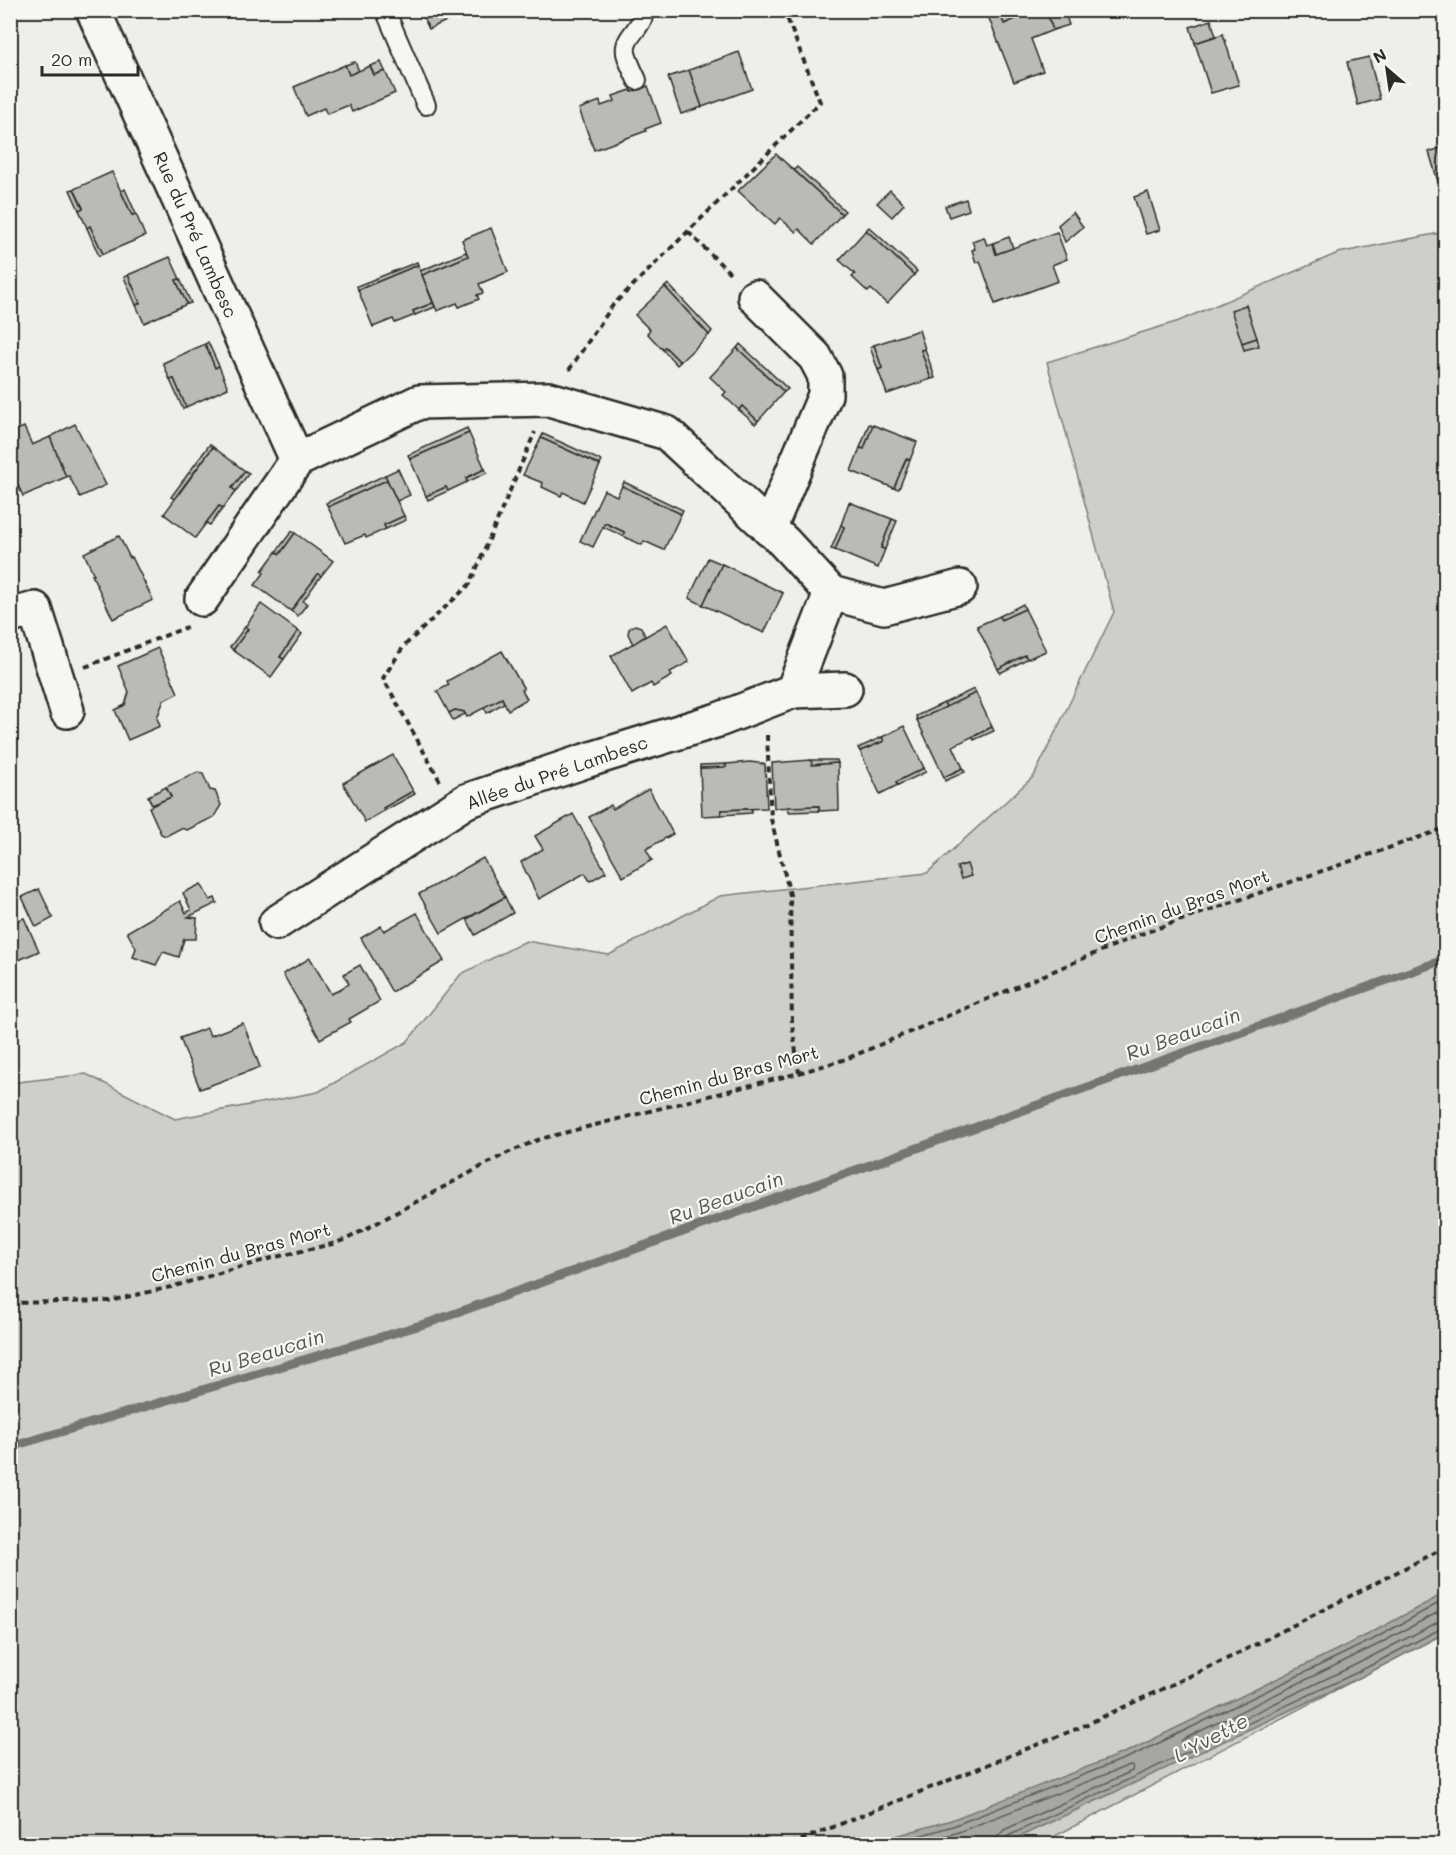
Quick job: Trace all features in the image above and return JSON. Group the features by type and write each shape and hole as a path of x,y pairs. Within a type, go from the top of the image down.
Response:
{"street":[{"name":"Rue du Pré Lambesc","path":"93,10 297,460"},
{"path":"755,297 815,357 825,376 825,395 770,529"},
{"path":"202,599 297,460 419,402 549,399 667,433 770,529 831,593 884,607 960,586"},
{"path":"779,696 831,593"},
{"path":"10,616 35,609 67,711"},
{"name":"Allée du Pré Lambesc","path":"276,924 466,801 718,720 779,696 844,689"}],"lane":[{"path":"385,10 426,105"},
{"path":"637,80 626,51 627,41 641,24 644,10"}],"path":[{"path":"688,232 755,297"},
{"path":"57,678 211,617 202,599"},
{"path":"779,696 769,802 790,895 792,1024 799,1073"},
{"name":"Chemin du Bras Mort","path":"10,1303 109,1301 171,1287 272,1257 332,1244 347,1239 505,1154 540,1139 846,1059 1142,934 1446,828"},
{"path":"791,1845 1081,1727 1235,1655 1446,1546"}],"shaded area":[{"path":"1445,232 1445,1633 1040,1844 11,1844 10,1083 86,1074 175,1119 318,1092 407,1042 461,974 526,941 609,955 720,896 927,873 1034,776 1114,612 1047,362 1179,321 1338,253"}],"water":[{"name":"L'Yvette","path":"1445,1593 1445,1633 1361,1677 1004,1844 875,1844 951,1820 1131,1750 1369,1634"}],"building":[{"path":"420,10 452,10 455,17 429,29"},
{"path":"1012,10 1015,19 1004,24 999,12"},
{"path":"1037,10 1046,10 1053,30 1031,39 1043,71 1014,82 988,16 999,12 1004,24"},
{"path":"1046,10 1064,10 1069,25 1053,30"},
{"path":"1211,20 1216,36 1195,43 1190,27"},
{"path":"1223,34 1239,85 1211,93 1195,43"},
{"path":"739,52 752,89 702,107 689,70"},
{"path":"1369,57 1380,99 1358,105 1347,62"},
{"path":"355,62 359,71 349,75 345,65"},
{"path":"381,62 385,71 374,75 370,66"},
{"path":"345,65 349,75 370,66 374,75 385,71 395,93 352,112 349,105 327,114 324,108 306,116 294,87"},
{"path":"689,70 702,107 681,114 668,77"},
{"path":"648,86 661,123 645,129 646,131 594,150 579,109 600,101 601,106 615,101 613,96"},
{"path":"1446,146 1446,208 1429,152"},
{"path":"776,154 842,214 814,244 799,229 796,232 780,218 775,224 738,191"},
{"path":"797,167 845,211 842,214 794,170"},
{"path":"112,172 132,215 136,214 145,236 103,254 90,226 87,228 79,210 83,208 74,189"},
{"path":"74,189 83,208 79,210 70,190"},
{"path":"125,189 136,214 132,215 121,191"},
{"path":"890,190 904,204 892,217 877,203"},
{"path":"1148,192 1160,230 1146,234 1134,197"},
{"path":"966,199 969,210 949,217 945,206"},
{"path":"1073,212 1083,227 1065,242 1058,225"},
{"path":"90,226 103,254 99,256 87,228"},
{"path":"869,227 917,271 914,275 866,230"},
{"path":"491,228 508,272 479,284 483,293 477,295 479,299 459,307 457,303 437,311 422,275 468,256 462,240"},
{"path":"866,230 914,275 887,304 871,289 868,292 852,277 855,274 839,260"},
{"path":"1057,232 1067,259 1052,265 1058,281 995,304 980,261 976,263 972,241 984,237 987,245 993,243 996,254"},
{"path":"1009,237 1013,248 996,254 993,243"},
{"path":"466,252 468,256 422,275 420,271"},
{"path":"170,257 180,279 176,280 187,304 144,323 136,305 140,303 128,275"},
{"path":"417,262 418,265 358,290 357,286"},
{"path":"418,265 433,303 413,311 415,315 395,323 393,319 373,327 358,290"},
{"path":"128,275 140,303 136,305 124,277"},
{"path":"180,279 191,303 187,304 176,280"},
{"path":"668,284 712,331 709,335 665,287"},
{"path":"665,287 709,335 680,362 665,347 662,349 647,333 650,330 635,315"},
{"path":"433,303 435,307 415,315 413,311"},
{"path":"1246,305 1257,338 1242,343 1231,310"},
{"path":"919,330 925,349 921,350 931,379 887,394 878,370 882,368 874,345"},
{"path":"1257,338 1259,346 1244,350 1242,343"},
{"path":"208,342 219,366 215,368 205,344"},
{"path":"205,344 215,368 219,366 228,388 186,407 174,379 170,380 163,363"},
{"path":"740,344 788,389 784,392 737,348"},
{"path":"874,345 882,368 878,370 870,347"},
{"path":"665,347 680,362 677,365 662,349"},
{"path":"737,348 784,392 758,421 742,406 739,410 723,395 726,392 710,377"},
{"path":"925,349 935,378 931,379 921,350"},
{"path":"174,379 186,407 183,409 170,380"},
{"path":"742,406 758,421 755,424 739,410"},
{"path":"75,424 106,485 80,497 69,476 66,477 50,437"},
{"path":"869,424 873,425 864,449 860,448"},
{"path":"873,425 917,442 910,460 906,459 894,488 851,471 860,448 864,449"},
{"path":"24,427 32,445 50,437 66,477 23,496 10,468 10,433"},
{"path":"467,428 469,433 410,459 408,455"},
{"path":"469,433 485,469 466,478 467,482 448,491 446,487 426,496 410,459"},
{"path":"543,434 602,461 600,465 541,438"},
{"path":"541,438 600,465 583,502 563,492 561,496 542,487 543,483 523,475"},
{"path":"210,444 213,447 174,499 171,497"},
{"path":"213,447 245,471 232,488 236,491 223,508 219,506 195,538 164,514"},
{"path":"906,459 910,460 899,489 894,488"},
{"path":"398,469 410,495 397,501 385,475"},
{"path":"485,469 487,473 467,482 466,478"},
{"path":"245,471 249,473 236,491 232,488"},
{"path":"385,475 387,480 328,507 326,503"},
{"path":"387,480 404,516 384,525 386,529 366,538 365,535 345,543 328,507"},
{"path":"624,482 683,510 681,514 622,486"},
{"path":"622,486 681,514 664,550 644,541 642,545 623,536 624,532 605,523 593,547 580,541 604,490 617,496"},
{"path":"446,487 448,491 428,500 426,496"},
{"path":"849,502 892,519 881,548 885,549 878,568 835,550 844,527 841,525"},
{"path":"219,506 223,508 210,525 206,523"},
{"path":"404,516 406,520 386,529 384,525"},
{"path":"892,519 897,521 885,549 881,548"},
{"path":"605,523 624,532 623,536 603,527"},
{"path":"841,525 844,527 835,550 831,549"},
{"path":"292,531 295,533 280,554 276,552"},
{"path":"295,533 333,561 321,576 318,574 291,611 255,585 276,552 280,554"},
{"path":"119,536 153,600 113,619 84,553"},
{"path":"708,558 722,564 703,605 689,598"},
{"path":"722,564 783,593 764,633 703,605"},
{"path":"318,574 321,576 303,601 307,604 298,616 291,611"},
{"path":"261,604 298,631 280,657 284,659 271,677 233,650 248,629 245,627"},
{"path":"1023,604 1025,609 1001,620 1000,616"},
{"path":"1025,609 1046,651 1027,659 1025,655 998,669 977,626 1000,616 1001,620"},
{"path":"667,624 689,662 670,672 672,676 653,687 651,683 632,694 611,656"},
{"path":"635,625 641,627 645,636 633,644 628,634 629,629"},
{"path":"245,627 248,629 233,650 230,647"},
{"path":"298,631 302,634 284,659 280,657"},
{"path":"158,648 178,693 164,700 157,718 160,726 128,740 115,710 125,705 129,692 118,666"},
{"path":"502,651 524,689 522,690 527,699 508,710 502,698 467,717 464,712 455,710 449,713 437,691 449,685 447,681"},
{"path":"1025,655 1027,659 1000,673 998,669"},
{"path":"974,689 976,693 946,707 944,703"},
{"path":"976,693 992,727 953,746 963,768 944,777 917,720"},
{"path":"502,698 504,703 487,713 484,707"},
{"path":"944,703 946,707 917,720 916,716"},
{"path":"455,710 465,714 453,720 449,713"},
{"path":"904,726 924,768 896,782 898,785 880,794 860,751 884,741 882,737"},
{"path":"992,727 994,731 974,740 973,737"},
{"path":"882,737 884,741 860,751 858,748"},
{"path":"393,755 413,791 383,808 384,811 365,822 343,783"},
{"path":"811,760 837,760 838,763 812,765"},
{"path":"811,760 812,765 838,763 839,810 819,811 819,806 774,808 772,763"},
{"path":"750,762 765,764 767,808 722,810 721,815 702,816 700,768 726,767 726,764"},
{"path":"726,764 726,767 700,768 700,765"},
{"path":"924,768 926,772 898,785 896,782"},
{"path":"963,768 965,772 945,781 944,777"},
{"path":"198,772 203,774 210,790 215,791 221,805 214,817 187,830 181,828 166,836 161,834 149,807 171,797 166,787"},
{"path":"166,787 171,797 152,805 148,796"},
{"path":"649,789 673,834 646,849 652,860 623,877 589,817 611,805 613,809"},
{"path":"413,791 415,794 384,811 383,808"},
{"path":"819,806 819,811 789,812 788,807"},
{"path":"752,809 752,813 721,815 722,810"},
{"path":"573,814 606,872 590,881 585,873 539,899 521,862 543,849 535,836"},
{"path":"483,858 505,897 441,933 419,894"},
{"path":"967,864 971,876 961,879 957,867"},
{"path":"201,884 210,900 215,898 217,903 188,917 197,918 196,939 184,939 179,957 163,952 156,965 133,957 136,948 127,932 180,901 186,913 191,910 183,893"},
{"path":"39,889 53,918 36,927 22,897"},
{"path":"505,897 513,913 475,935 467,919"},
{"path":"10,908 16,921 24,918 39,951 10,964"},
{"path":"417,913 444,961 392,992 361,938 381,926 384,931"},
{"path":"310,958 331,994 349,984 344,974 360,965 380,1001 349,1019 351,1022 320,1039 283,974"},
{"path":"243,1023 260,1067 200,1089 180,1038 207,1028 210,1036"}],"waterway":[{"name":"Ru Beaucain","path":"10,1447 431,1322 1446,959"}]}
